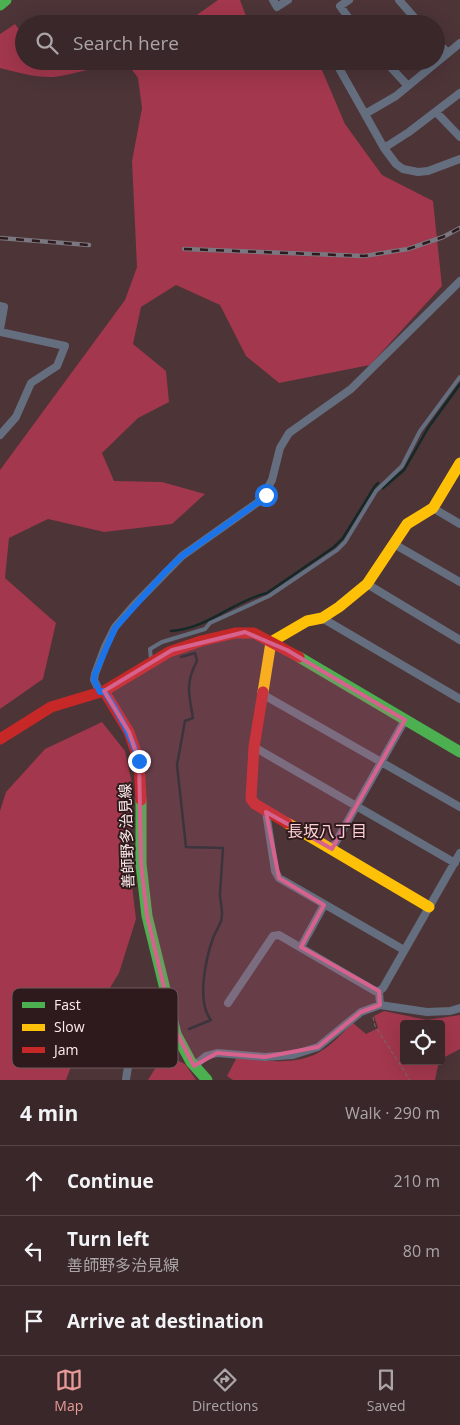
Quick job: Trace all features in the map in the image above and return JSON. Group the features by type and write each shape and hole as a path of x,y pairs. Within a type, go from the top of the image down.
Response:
{"main road":[{"path":"0,5 6,0"},
{"path":"429,907 254,804 252,799 254,747 271,642 307,621 322,618 367,584 407,524 433,508 460,464"},
{"path":"0,740 51,707 116,686 151,661 172,650 234,633 245,632 271,642 460,752"},
{"name":"善師野多治見線","path":"102,691 129,732 139,761 141,785 140,864 147,916 165,988"},
{"name":"善師野多治見線","path":"178,1036 194,1066 207,1080"}],"street":[{"path":"273,0 277,6 288,0"},
{"path":"347,15 338,3 349,0"},
{"path":"400,0 412,15"},
{"path":"445,55 460,43"},
{"path":"445,50 448,53"},
{"path":"340,70 384,148 396,164 411,172 428,171 460,159"},
{"path":"393,70 408,86"},
{"path":"366,114 386,103 427,70"},
{"path":"384,148 409,132 460,93"},
{"path":"436,112 460,137"},
{"path":"102,691 94,680 105,647 115,628 134,605 182,556 261,500 272,480 280,448 289,433 352,389 460,281"},
{"path":"0,306 4,307 0,330 65,346 56,366 30,383 16,417 0,435"},
{"path":"433,508 460,524"},
{"path":"394,544 460,582"},
{"path":"367,584 460,640"},
{"path":"322,618 460,699"},
{"path":"262,694 460,807"},
{"path":"332,850 405,720"},
{"path":"254,747 357,805 454,863"},
{"path":"266,812 275,871 279,878 404,950"},
{"path":"228,1002 273,936 280,935 375,991 383,988 460,854"},
{"path":"301,947 324,905"},
{"path":"379,990 380,1006"},
{"path":"194,1066 206,1056 217,1053 265,1057 293,1055 318,1047 361,1012 380,1006 427,1012 450,1011 460,1008"}],"lane":[{"path":"151,661 150,649 162,642 205,629 210,623 269,596 337,550 345,542 376,491 402,466 420,431 460,377"}],"path":[{"path":"370,1009 376,1026 410,1080"}],"highlighted area":[{"path":"245,632 287,650 405,720 332,849 266,812 279,878 324,905 301,947 379,991 380,1005 361,1012 318,1047 265,1057 217,1053 194,1066 173,1026 147,916 141,864 139,761 129,732 104,691 172,650"}],"shaded area":[{"path":"218,0 240,0 246,15 197,15"},
{"path":"15,24 15,70 88,70 63,76 41,77 0,68 0,34"},
{"path":"132,70 322,70 345,124 382,175 433,201 442,286 370,365 279,383 246,356 220,305 176,285 141,307 133,344 166,371 169,402 138,418 102,453 114,481 162,482 205,494 172,524 104,532 48,519 9,538 5,578 56,623 43,679 0,709 0,470 125,300 137,267 132,161 142,108 138,78"},
{"path":"102,722 125,751 132,784 129,861 136,919 119,973 110,988 12,988 12,1068 70,1068 66,1080 0,1080 0,811 6,792 45,749"},
{"path":"384,1011 427,1020 400,1020 400,1065 438,1065 435,1080 233,1080 227,1076 237,1057 268,1061 302,1059 312,1056 325,1048 353,1023 366,1034 378,1028 374,1016"},
{"path":"460,1015 460,1049 445,1057 445,1020 427,1020"},
{"path":"178,1061 185,1064 196,1080 148,1080 155,1068 178,1068"}],"waterway":[{"path":"383,488 404,470 428,428 460,384"},
{"path":"171,631 196,625 243,602 267,593 334,547 343,538 378,483"},
{"path":"181,657 195,653 197,661 189,683 193,718 185,721 177,765 186,847 223,848 220,894 222,918 210,947 205,968 203,991 206,1012 211,1020 189,1029"}],"railway":[{"path":"184,249 364,256 408,249 443,237 460,228"},
{"path":"0,238 89,245"}],"traffic: fast":[{"path":"0,5 6,0"},
{"path":"299,657 460,752"},
{"path":"141,800 141,864 147,916 165,988"},
{"path":"178,1038 191,1062 207,1080"}],"traffic: slow":[{"path":"263,692 271,642 307,621 322,618 367,584 407,524 433,508 460,463"},
{"path":"287,823 429,907"}],"traffic: jam":[{"path":"104,691 169,652 201,641 235,633 254,633 299,657"},
{"path":"0,739 51,707 104,691 129,732 139,761 141,800"},
{"path":"263,692 254,747 251,799 255,804 287,823"}],"district":[{"name":"長坂八丁目","path":"327,831"}],"route":[{"path":"139,761 129,732 104,691 100,692 94,680 105,647 115,628 166,571 182,556 266,495"}]}
